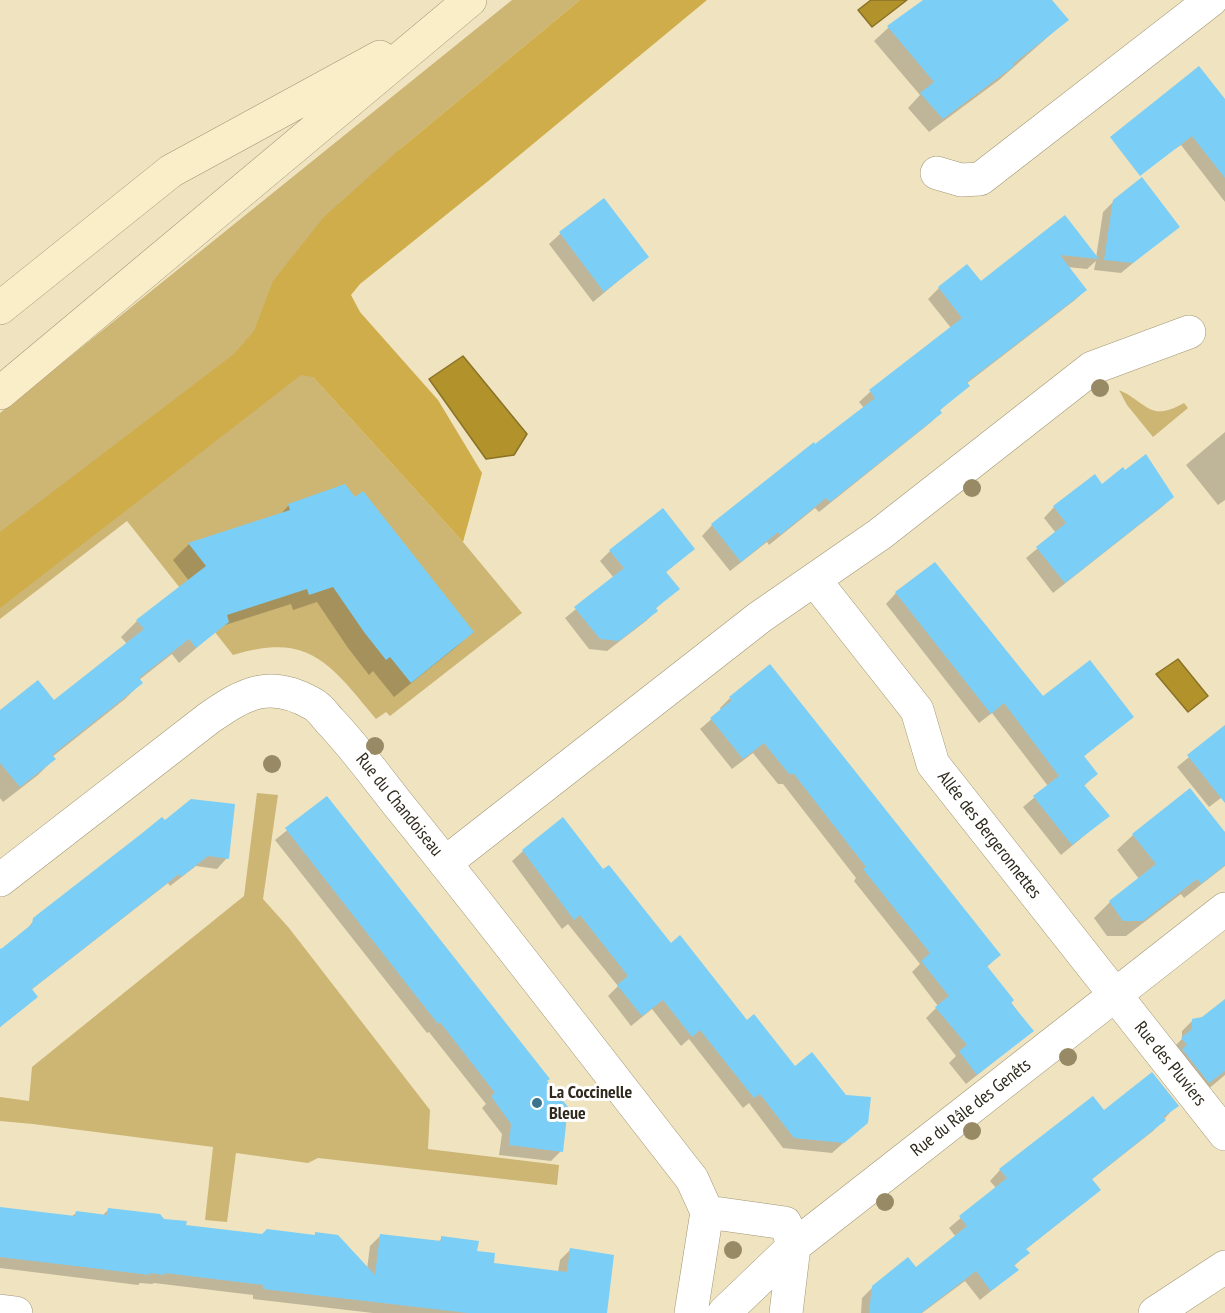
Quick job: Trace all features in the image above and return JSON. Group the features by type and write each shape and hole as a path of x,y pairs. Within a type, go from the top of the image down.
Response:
{"main road":[{"path":"0,393 470,0"},
{"path":"0,308 171,171 445,21"}],"street":[{"path":"937,173 961,180 980,179 1211,0"},
{"path":"445,862 760,617 880,534 1092,368 1189,332"},
{"name":"Allée des Bergeronnettes","path":"817,579 824,592 917,710 933,764 1114,994"},
{"name":"Rue du Chandoiseau","path":"0,880 209,718 239,698 258,691 278,691 296,696 315,705 338,729 445,862 692,1179 708,1212"},
{"name":"Rue du Râle des Genêts","path":"724,1313 794,1246 1225,909"},
{"name":"Rue des Pluviers","path":"1114,994 1225,1134"},
{"path":"691,1313 708,1212 784,1223 794,1246 786,1313"},
{"path":"1155,1313 1225,1267"},
{"path":"0,1311 16,1313"}],"shaded area":[{"path":"512,0 580,0 400,149 313,377 463,542 522,613 390,716 386,712 376,719 331,669 300,650 282,647 233,655 127,521 0,619 0,413"},
{"path":"580,0 707,0 360,284 351,295 360,312 438,400 482,473 463,542 313,377 301,375 0,608 0,532 234,354 254,331 273,281 324,217 400,149"},
{"path":"871,0 907,0 872,27 858,10"},
{"path":"463,356 527,434 514,455 486,459 429,379"},
{"path":"1119,390 1155,411 1172,409 1184,403 1188,408 1153,437 1127,405"},
{"path":"1178,659 1208,696 1188,712 1156,674"},
{"path":"257,793 278,795 263,899 289,928 430,1110 428,1149 559,1165 557,1185 318,1158 308,1163 236,1153 227,1222 205,1220 213,1147 0,1121 0,1097 29,1101 32,1067 244,896"}],"building":[{"path":"923,0 1052,0 1069,20 1013,64 1014,66 943,119 920,93 934,82 887,26"},
{"path":"1199,66 1225,99 1225,178 1192,136 1140,176 1110,137"},
{"path":"1142,177 1180,227 1133,263 1104,260 1113,200"},
{"path":"604,198 649,257 604,292 559,232"},
{"path":"1065,215 1099,259 1060,255 1087,290 967,382 970,386 940,410 942,413 830,502 826,498 780,535 778,532 741,562 711,524 814,442 815,444 875,398 869,390 962,318 938,287 967,264 981,281"},
{"path":"1146,454 1174,497 1065,583 1036,547 1066,523 1053,506 1095,474 1102,484 1123,467 1125,470"},
{"path":"345,484 355,497 363,491 474,632 411,683 390,657 386,660 333,587 309,595 307,589 227,615 229,622 196,648 189,639 139,678 143,683 52,755 56,759 20,787 0,763 0,710 38,680 54,700 144,629 136,620 206,566 188,543 290,510 288,504"},
{"path":"663,508 695,549 666,572 680,589 656,608 658,611 619,641 600,639 574,607 624,568 609,550"},
{"path":"935,562 1043,696 1090,660 1134,717 1084,756 1098,774 1084,785 1110,816 1072,845 1033,796 1059,776 1004,703 991,714 895,592"},
{"path":"770,664 1001,955 987,966 1014,1000 1011,1003 1034,1031 977,1075 959,1051 967,1045 935,1007 949,996 921,961 930,953 863,869 866,867 794,774 789,774 764,743 743,759 710,718 732,700 729,697"},
{"path":"1225,725 1225,803 1187,755"},
{"path":"1190,788 1225,832 1225,865 1201,884 1197,879 1143,921 1123,921 1109,901 1156,864 1132,834"},
{"path":"327,796 550,1079 547,1081 568,1107 563,1152 509,1145 511,1124 491,1096 495,1093 440,1022 438,1024 285,828"},
{"path":"191,799 235,804 229,859 208,856 181,877 179,874 32,989 38,997 0,1027 0,948 32,924 33,918 162,817 165,820"},
{"path":"563,817 603,869 609,865 671,943 680,935 747,1020 754,1014 795,1066 812,1052 846,1095 871,1097 868,1123 844,1143 794,1138 760,1094 754,1098 700,1030 692,1037 663,1000 642,1016 617,985 628,976 580,915 574,920 522,850"},
{"path":"1225,999 1225,1071 1209,1083 1182,1049 1187,1045 1181,1038 1192,1029 1192,1019 1202,1017"},
{"path":"1152,1072 1179,1106 1163,1117 1166,1120 1092,1179 1101,1190 1026,1249 1030,1253 1014,1265 1019,1270 991,1291 976,1271 921,1313 869,1313 872,1286 908,1257 916,1267 967,1226 959,1216 1007,1178 999,1169 1093,1096 1104,1110"},
{"path":"0,1207 75,1216 76,1211 107,1215 108,1208 160,1214 164,1219 187,1221 186,1225 262,1234 267,1229 315,1235 315,1232 338,1235 375,1275 380,1234 441,1241 441,1236 479,1241 477,1251 495,1253 494,1263 567,1272 570,1248 614,1255 607,1313 468,1313 263,1289 263,1285 165,1273 164,1275 150,1273 150,1275 0,1257"}],"place":[{"name":"La Coccinelle Bleue","path":"537,1103"}]}
